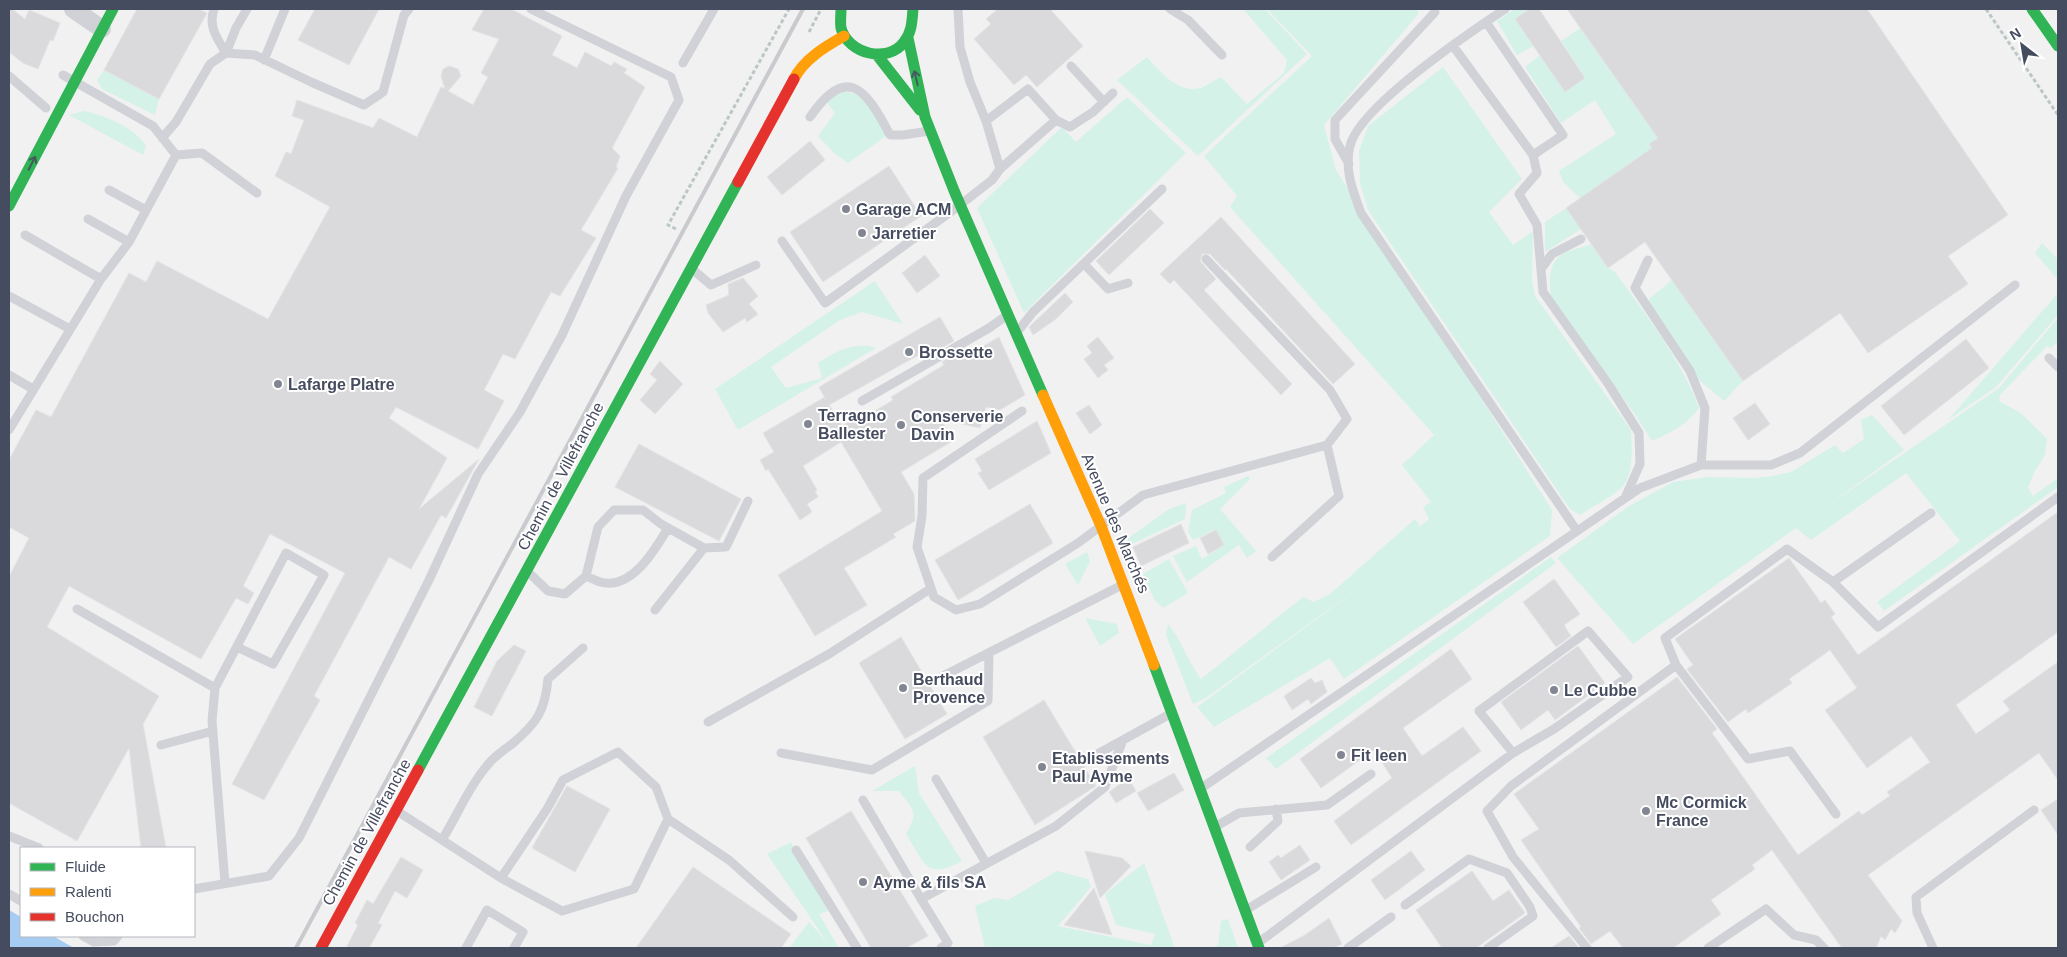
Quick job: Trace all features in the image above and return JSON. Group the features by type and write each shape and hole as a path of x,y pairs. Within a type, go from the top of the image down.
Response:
{"street":[{"path":"73,9 94,22"},
{"path":"9,206 76,82 94,22 113,9"},
{"path":"841,9 840,26 844,36 858,50 877,55 889,53 900,47 908,38 912,28 913,9"},
{"path":"2032,9 2058,46"},
{"name":"Chemin de Villefranche","path":"321,948 798,71 823,48 844,36"},
{"name":"Avenue des Marchés","path":"908,38 925,117 960,205 1101,526 1258,946"},
{"name":"Avenue des Marchés","path":"877,55 925,117"}],"lane":[{"path":"214,9 211,17 212,30 226,53"},
{"path":"162,138 176,122 210,64 226,53 236,28 247,9"},
{"path":"264,60 284,9"},
{"path":"226,53 255,54 264,60 364,105 383,92 404,15 409,9"},
{"path":"195,889 269,876 299,838 429,580 478,474 520,412 562,335 626,196 679,100 672,77 531,9"},
{"path":"683,63 714,9"},
{"path":"958,9 960,47 970,82 986,121 1000,169"},
{"path":"1170,9 1188,20 1222,55"},
{"path":"1504,9 1395,90 1361,124 1350,146 1349,180 1361,213 1577,531"},
{"path":"1349,165 1335,139 1335,120 1435,12"},
{"path":"1486,22 1563,135 1533,155"},
{"path":"1453,46 1533,155 1537,173 1519,194 1537,226 1543,292 1610,385 1639,433 1640,464 1625,498"},
{"path":"1070,66 1104,102"},
{"path":"63,75 153,126 176,155"},
{"path":"9,76 46,108"},
{"path":"810,117 822,99 837,88 850,86 862,93 873,106 890,135 903,135 931,130"},
{"path":"986,121 1028,89 1056,120 1070,127 1093,112 1113,93"},
{"path":"782,242 826,304 992,180 1000,169 1056,120"},
{"path":"176,155 202,153 257,193"},
{"path":"9,430 101,279 129,242 176,155"},
{"path":"108,190 146,210"},
{"path":"1017,333 1033,312 1162,190"},
{"path":"88,219 129,242"},
{"path":"25,235 101,279"},
{"path":"1541,269 1552,254 1581,239"},
{"path":"1022,411 923,478 922,516 917,546 930,589 934,596 956,610 980,604 1101,526 1143,495 1327,445 1347,419 1330,390 1206,258"},
{"path":"1648,260 1635,288 1690,371 1705,408 1701,465"},
{"path":"1084,264 1108,289 1128,283"},
{"path":"691,268 711,285 756,265"},
{"path":"1200,789 1640,488 1701,465 1771,465 1800,453 2016,285"},
{"path":"9,296 70,330"},
{"path":"862,401 988,328 1008,314"},
{"path":"2049,358 2058,368"},
{"path":"9,375 33,389"},
{"path":"1272,557 1339,496 1327,445"},
{"path":"1836,814 1790,751 1748,760 1676,665 1665,638 1787,549 1833,582 1878,627 2058,496"},
{"path":"527,571 548,591 565,594 586,576 598,527 614,510 643,510 668,528 704,548 726,546 748,501"},
{"path":"1833,582 1931,513"},
{"path":"586,576 602,582 618,582 636,572 668,528"},
{"path":"655,610 704,548"},
{"path":"225,884 212,720 216,688 237,647 286,553 324,575 273,664 237,647"},
{"path":"943,676 1124,584"},
{"path":"708,722 829,654 930,589"},
{"path":"77,609 216,688"},
{"path":"1258,946 1512,753 1554,729 1628,677 1588,631 1478,711 1512,753"},
{"path":"442,840 474,784 492,760 539,718 547,697 548,679 583,648"},
{"path":"781,752 872,770 988,701 989,653"},
{"path":"1587,948 1513,857 1487,811 1511,786 1676,665"},
{"path":"1092,757 1172,713"},
{"path":"161,745 213,730"},
{"path":"921,898 1056,826 1105,787 1123,740"},
{"path":"500,878 547,809 563,780 618,752 656,787 668,819 729,860 793,917"},
{"path":"1213,828 1239,813 1326,805 1371,774"},
{"path":"936,779 986,863"},
{"path":"863,800 948,943 941,948"},
{"path":"1250,847 1278,821 1276,809"},
{"path":"1933,948 1917,914 1916,897 2034,810"},
{"path":"397,811 500,878 562,911 634,889 668,819"},
{"path":"9,836 37,847"},
{"path":"796,850 857,948"},
{"path":"1405,905 1469,859 1506,873 1530,907 1533,916 1488,948"},
{"path":"1245,910 1316,867"},
{"path":"9,894 20,900"},
{"path":"1708,948 1766,909 1794,935 1816,940 1824,948"},
{"path":"466,948 487,910 523,932 514,948"},
{"path":"1348,948 1391,918"},
{"path":"85,937 94,942 114,941 117,937"}],"path":[{"path":"676,229 668,225 789,9"},
{"path":"1986,9 2058,115"}],"green space":[{"path":"1243,9 1265,9 1307,54 1198,156 1117,80 1147,57 1171,81 1186,88 1195,89 1203,87 1221,77 1247,104 1284,73 1287,60"},
{"path":"1267,9 1417,9 1419,13 1324,125 1336,170 1552,510 1550,536 1344,679 1330,658 1214,727 1197,707 1375,576 1206,698 1193,704 1166,635 1168,624 1201,679 1303,597 1314,602 1330,594 1415,519 1420,526 1429,519 1423,507 1431,502 1402,465 1434,435 1230,207 1237,196 1204,156 1312,56"},
{"path":"1515,9 1529,9 1515,19 1534,46 1517,55 1497,21"},
{"path":"1580,28 1658,138 1649,144 1652,148 1580,198 1563,182 1559,171 1616,134 1595,100 1561,123 1525,67 1540,55 1565,92 1585,77 1561,41"},
{"path":"1443,67 1522,179 1489,212 1513,245 1533,231 1532,281 1535,296 1631,430 1631,460 1626,482 1613,495 1580,515 1570,509 1368,210 1360,183 1359,151 1368,126"},
{"path":"104,70 159,99 155,115 102,89 97,80"},
{"path":"840,91 850,92 864,100 874,112 886,136 848,163 834,153 818,136 835,113 826,101"},
{"path":"1127,97 1186,153 1024,313 977,208 1062,127 1076,142"},
{"path":"84,111 110,119 127,128 141,139 146,146 143,155 69,115"},
{"path":"1566,208 1581,229 1545,252 1545,222"},
{"path":"2042,243 2058,259 2058,280 2035,253"},
{"path":"1591,244 1608,268 1615,272 1662,338 1683,372 1699,408 1684,424 1652,441 1551,297 1550,273 1558,257 1569,251"},
{"path":"1672,280 1743,381 1724,401 1699,380 1650,304 1649,299"},
{"path":"875,281 903,324 862,312 840,320 771,367 786,388 822,378 818,363 838,351 861,345 876,348 738,430 715,389"},
{"path":"2058,293 2058,315 1996,387 1948,420"},
{"path":"2058,318 2058,341 2051,348 2047,346 2000,395 1999,401 2021,413 2047,439 2045,455 2035,471 2028,488 2033,496 2058,478 2058,487 1884,611 1877,602 1960,541 1906,473 1811,540 1796,528 1633,644 1557,558 1629,506 1673,482 1708,477 1752,478 1772,476 1791,472 1835,445 1843,453 1864,439 1861,420 1872,415 1904,450 1827,506 1999,388"},
{"path":"1248,476 1250,479 1220,509 1256,551 1247,558 1239,545 1187,582 1173,556 1196,546 1202,559 1224,545 1215,530 1193,540 1188,532 1192,510 1226,493 1224,487"},
{"path":"1186,503 1185,519 1130,545 1127,539 1169,509"},
{"path":"1087,552 1090,561 1078,585 1065,564"},
{"path":"1551,557 1556,563 1276,769 1266,758"},
{"path":"1169,559 1188,593 1163,608 1154,599 1143,574"},
{"path":"1085,618 1117,624 1119,633 1100,646"},
{"path":"915,766 919,793 962,861 950,867 933,869 922,861 906,834 912,820 913,811 899,791 872,791"},
{"path":"791,842 828,911 819,914 839,948 789,948 809,922 827,942 767,854"},
{"path":"1144,863 1175,948 985,948 975,906 994,898 1008,900 1057,871 1088,879 1091,887 1058,926 1151,945 1155,934 1116,925 1105,894"},
{"path":"1228,919 1238,948 1212,948 1218,945 1221,921"}],"water":[{"path":"9,910 20,916 20,937 55,937 74,948 9,948"}],"building":[{"path":"9,9 12,9 25,19 29,10 60,23 53,41 50,40 38,69 23,63 9,52"},
{"path":"137,9 198,9 207,13 159,99 104,70"},
{"path":"315,9 379,9 349,65 298,40"},
{"name":"Lafarge Platre","path":"484,9 511,9 562,36 552,55 577,68 585,52 611,66 614,62 627,69 624,73 645,87 612,148 620,156 616,167 618,168 581,230 596,238 560,296 551,292 515,359 503,354 484,390 504,401 478,449 396,407 389,418 447,458 419,509 479,459 446,518 441,515 411,569 389,557 314,696 320,700 264,800 232,784 345,573 270,534 243,586 254,593 248,604 236,598 201,659 69,586 47,627 159,696 143,724 166,847 141,847 129,748 77,841 9,803 9,577 29,538 9,527 9,460 36,410 51,417 129,273 146,282 157,261 268,319 330,207 275,176 286,152 291,154 304,120 292,116 297,100 373,128 379,118 417,137 441,87 445,89 441,76 443,69 449,66 458,69 461,76 448,91 473,105 488,77 481,73 499,39 472,30"},
{"path":"998,9 1050,9 1083,46 1037,87 1026,75 1014,85 974,39 991,24 986,19"},
{"path":"1529,9 1539,9 1585,78 1565,92 1515,19"},
{"path":"1567,9 1867,9 2008,215 1948,256 1968,284 1868,353 1840,313 1743,381 1645,242 1608,268 1566,208 1652,148 1649,144 1658,138"},
{"path":"810,141 825,160 782,195 767,177"},
{"name":"Jarretier","path":"889,166 921,216 823,282 790,232"},
{"path":"1150,209 1164,223 1109,275 1096,261"},
{"path":"1221,217 1355,364 1333,384 1210,254 1202,254 1200,261 1216,279 1204,290 1292,384 1281,395 1174,280 1170,284 1160,274"},
{"path":"925,255 940,276 917,293 902,273"},
{"path":"743,278 758,296 749,304 758,314 747,322 745,318 723,332 708,313 706,305 729,295 728,284"},
{"path":"1065,293 1073,302 1056,319 1033,335 1029,327"},
{"path":"940,317 954,341 936,351 933,347 829,405 842,426 867,411 870,414 893,400 891,397 944,365 942,362 960,352 963,358 999,337 1025,395 1000,410 986,407 980,428 940,419 954,440 901,472 914,494 915,521 893,534 896,537 844,568 867,605 815,636 778,575 882,511 841,442 803,466 817,490 815,491 818,497 807,504 812,512 800,520 768,469 766,471 760,460 774,452 763,433 825,397 819,387"},
{"path":"1098,337 1114,358 1104,365 1108,370 1098,378 1084,359 1092,353 1087,346"},
{"path":"1966,339 1989,368 1904,435 1881,406"},
{"path":"660,361 683,384 655,414 640,400 657,380 650,374"},
{"path":"1755,403 1770,424 1748,440 1733,418"},
{"path":"1089,405 1102,425 1090,434 1076,413"},
{"path":"1037,421 1051,453 989,490 978,473 982,471 975,459"},
{"path":"639,444 741,499 719,541 615,487"},
{"path":"1030,504 1053,543 958,600 935,560"},
{"path":"2058,512 2058,632 1956,705 1976,734 2010,710 2003,701 2058,662 2058,780 2039,753 1868,875 1902,921 1895,933 1891,929 1885,940 1881,936 1876,948 1842,948 1772,850 1752,865 1755,869 1711,900 1721,914 1673,948 1623,948 1610,931 1591,944 1521,840 1539,829 1514,794 1677,677 1717,729 1712,733 1798,855 1859,811 1862,815 1890,796 1887,792 1930,762 1911,736 1867,768 1825,710 1857,688 1830,650 1789,679 1792,683 1748,713 1746,709 1728,722 1687,669 1693,665 1675,639 1789,558 1821,603 1825,600 1835,614 1831,617 1858,655"},
{"path":"1181,524 1189,543 1141,566 1133,547"},
{"path":"1216,530 1224,545 1208,554 1200,538"},
{"path":"1554,579 1580,614 1564,625 1571,636 1556,647 1523,602"},
{"name":"Berthaud Provence","path":"901,637 947,714 905,739 859,663"},
{"path":"514,645 526,651 492,716 474,707 497,661"},
{"name":"Le Cubbe","path":"1578,646 1605,683 1555,720 1548,710 1521,730 1501,702"},
{"path":"1451,649 1472,679 1403,728 1422,756 1463,727 1481,751 1351,845 1334,821 1392,778 1374,750 1321,788 1300,759"},
{"path":"1311,678 1315,683 1322,680 1327,692 1311,704 1308,699 1292,710 1284,696"},
{"name":"Etablissements Paul Ayme","path":"1044,700 1096,786 1035,825 983,737"},
{"path":"1174,773 1184,790 1148,811 1137,793"},
{"path":"1128,778 1136,791 1116,803 1109,792"},
{"path":"567,786 610,809 575,872 532,848"},
{"path":"2058,799 2058,835 2041,810"},
{"name":"Ayme & fils SA","path":"851,811 928,936 906,948 871,948 806,838"},
{"path":"1300,845 1310,860 1281,880 1269,862 1278,855 1281,858"},
{"path":"1085,851 1122,858 1131,866 1100,898"},
{"path":"1411,851 1425,870 1385,900 1371,880"},
{"path":"401,857 423,870 407,898 395,891 378,923 382,925 369,948 346,948 358,925 355,923 367,900 373,904"},
{"path":"693,867 791,934 781,948 636,948"},
{"path":"1472,871 1493,901 1509,890 1525,913 1476,948 1442,948 1416,910"},
{"path":"1094,888 1112,935 1064,925"},
{"path":"1329,918 1342,944 1333,948 1280,948 1305,935"},
{"path":"1569,936 1579,948 1551,948"}],"railway":[{"path":"296,948 803,9"}],"traffic: fast":[{"path":"9,206 113,9"},
{"path":"841,9 841,28 845,37 860,50 879,54 897,49 904,42 910,30 913,9"},
{"path":"2032,9 2058,46"},
{"path":"908,38 925,117 955,193 1043,395"},
{"path":"877,55 920,110"},
{"path":"418,770 738,182"},
{"path":"1154,665 1259,948"}],"traffic: slow":[{"path":"794,79 803,65 822,49 844,36"},
{"path":"1043,395 1101,526 1154,665"}],"traffic: jam":[{"path":"738,182 794,79"},
{"path":"321,948 418,770"}],"place":[{"name":"Garage ACM","path":"846,209"},
{"name":"Jarretier","path":"862,233"},
{"name":"Brossette","path":"909,352"},
{"name":"Lafarge Platre","path":"278,384"},
{"name":"Terragno Ballester","path":"808,424"},
{"name":"Conserverie Davin","path":"901,425"},
{"name":"Berthaud Provence","path":"903,688"},
{"name":"Le Cubbe","path":"1554,690"},
{"name":"Fit leen","path":"1341,755"},
{"name":"Etablissements Paul Ayme","path":"1042,767"},
{"name":"Mc Cormick France","path":"1646,811"},
{"name":"Ayme & fils SA","path":"863,882"}]}
